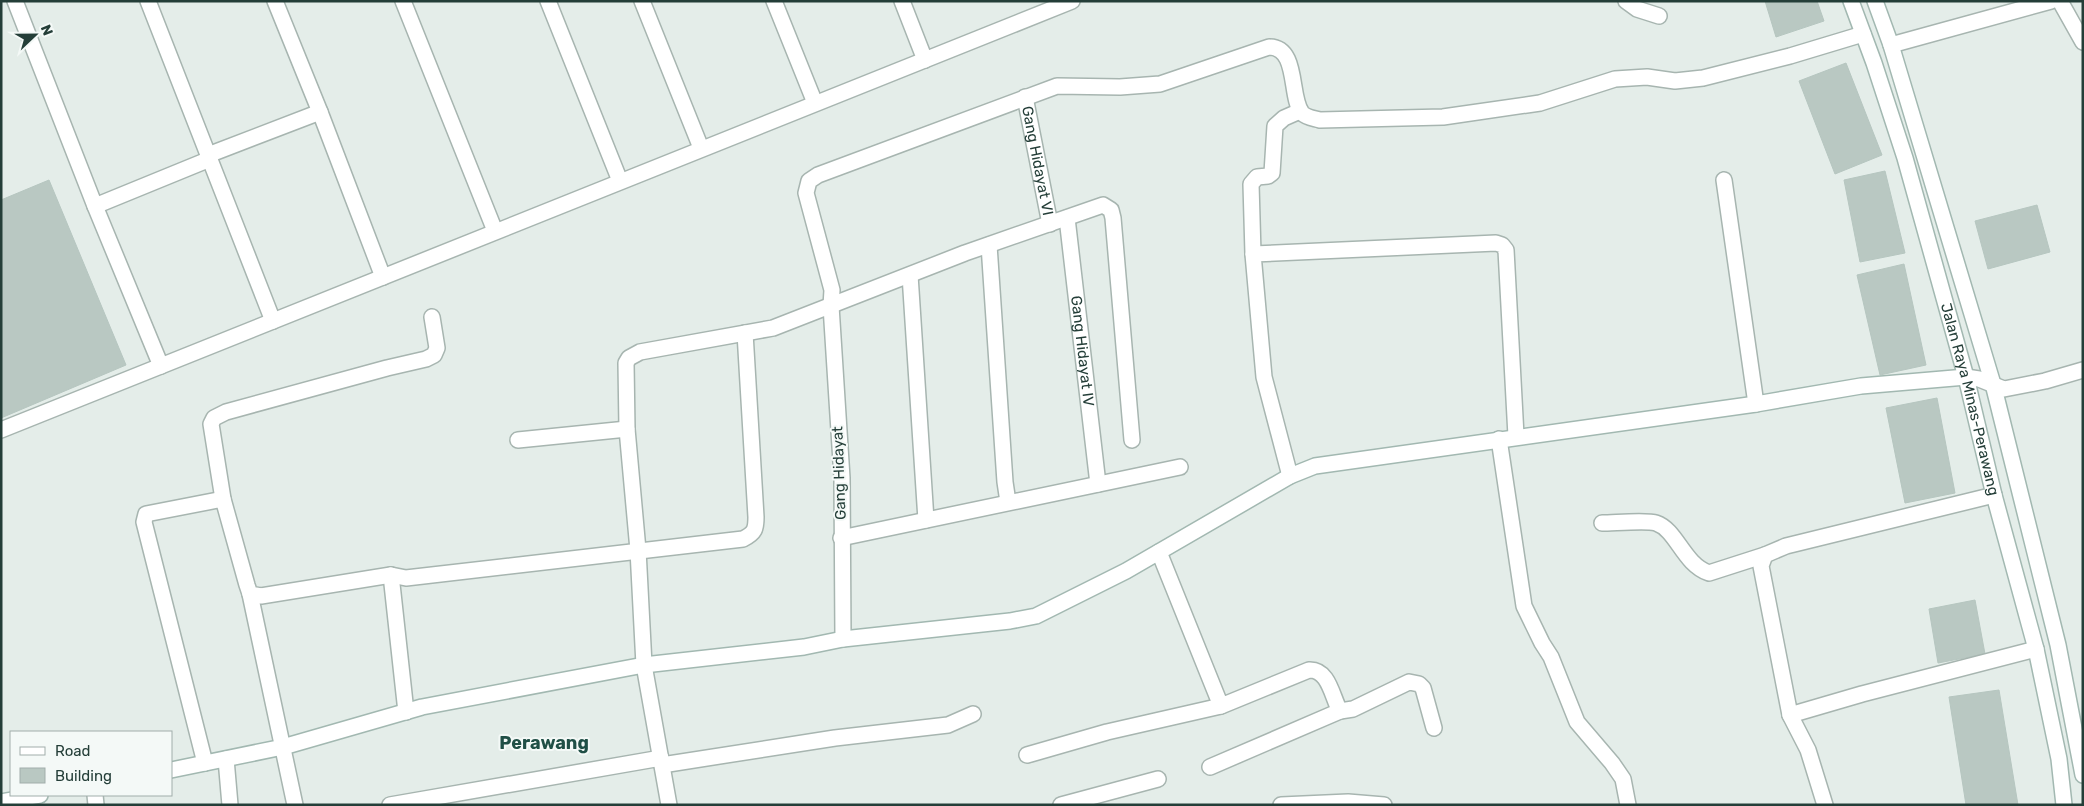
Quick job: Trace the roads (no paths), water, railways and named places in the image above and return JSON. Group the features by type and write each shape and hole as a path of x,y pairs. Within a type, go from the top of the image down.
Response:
{"street":[{"path":"15,1 160,366"},
{"path":"148,1 273,321"},
{"path":"275,1 383,276"},
{"path":"403,1 495,231"},
{"path":"548,1 620,181"},
{"path":"642,1 701,148"},
{"path":"774,1 814,103"},
{"path":"902,1 925,60"},
{"path":"1,430 701,148 925,60 1035,8 1072,1"},
{"path":"1626,1 1637,9 1659,16"},
{"name":"Jalan Raya Minas-Perawang","path":"1851,1 1905,158 1966,377 1994,495 2036,649 2060,759 2064,805"},
{"name":"Jalan Raya Minas-Perawang","path":"1875,1 1891,45 1993,384 2058,645 2083,775"},
{"path":"1891,45 2051,1"},
{"path":"2060,1 2083,42"},
{"path":"1025,98 1057,86 1114,87 1160,84 1269,47 1276,47 1282,51 1288,60 1300,111 1307,117 1320,120 1444,117 1540,103 1615,79 1647,77 1675,81 1703,78 1790,56 1863,34"},
{"name":"Gang Hidayat VI","path":"1025,98 1050,224"},
{"name":"Gang Hidayat","path":"843,640 842,478 831,306 832,290 806,193 809,181 818,175 1025,98"},
{"path":"1290,476 1264,378 1253,254 1251,184 1257,177 1268,176 1272,173 1275,126 1284,118 1300,111"},
{"path":"95,206 320,112"},
{"path":"1724,180 1756,404"},
{"path":"669,805 644,665 638,550 626,430 626,363 629,358 640,352 773,328 989,245 1101,205 1107,206 1112,210 1132,440"},
{"name":"Gang Hidayat IV","path":"1067,218 1098,484"},
{"path":"1253,254 1496,243 1502,245 1506,250 1516,436"},
{"path":"989,245 1004,472 1008,502"},
{"path":"910,275 926,520"},
{"path":"295,805 250,594 223,499 211,424 214,418 226,412 426,359 434,355 437,348 432,317"},
{"path":"250,594 261,596 391,575 406,578 744,539 752,535 756,529 745,333"},
{"path":"172,770 283,747 422,707 644,665 804,647 843,640 1010,621 1036,616 1126,571 1290,476 1315,466 1516,436 1756,404 1861,386 1966,377 2004,389 2018,388 2083,370"},
{"path":"518,440 626,430"},
{"path":"1499,439 1524,606 1551,657 1577,722 1623,779 1628,805"},
{"path":"841,538 1180,468"},
{"path":"1602,523 1656,522 1665,528 1693,564 1700,570 1708,573 1786,546 1994,495"},
{"path":"205,763 144,522 145,516 150,513 223,499"},
{"path":"1158,552 1221,706"},
{"path":"1764,555 1761,566 1790,716 1808,750 1825,805"},
{"path":"391,575 406,712"},
{"path":"1790,716 1862,694 2036,649"},
{"path":"1027,755 1107,732 1221,706 1309,670 1316,670 1325,677 1340,711"},
{"path":"1210,767 1340,711 1353,709 1409,682 1414,682 1423,688 1434,728"},
{"path":"390,805 662,761 948,725 973,714"},
{"path":"226,759 230,805"},
{"path":"1061,805 1158,780"},
{"path":"1,802 34,796"},
{"path":"1281,805 1348,802 1384,805"}],"district":[{"name":"Perawang","path":"544,743"}]}
